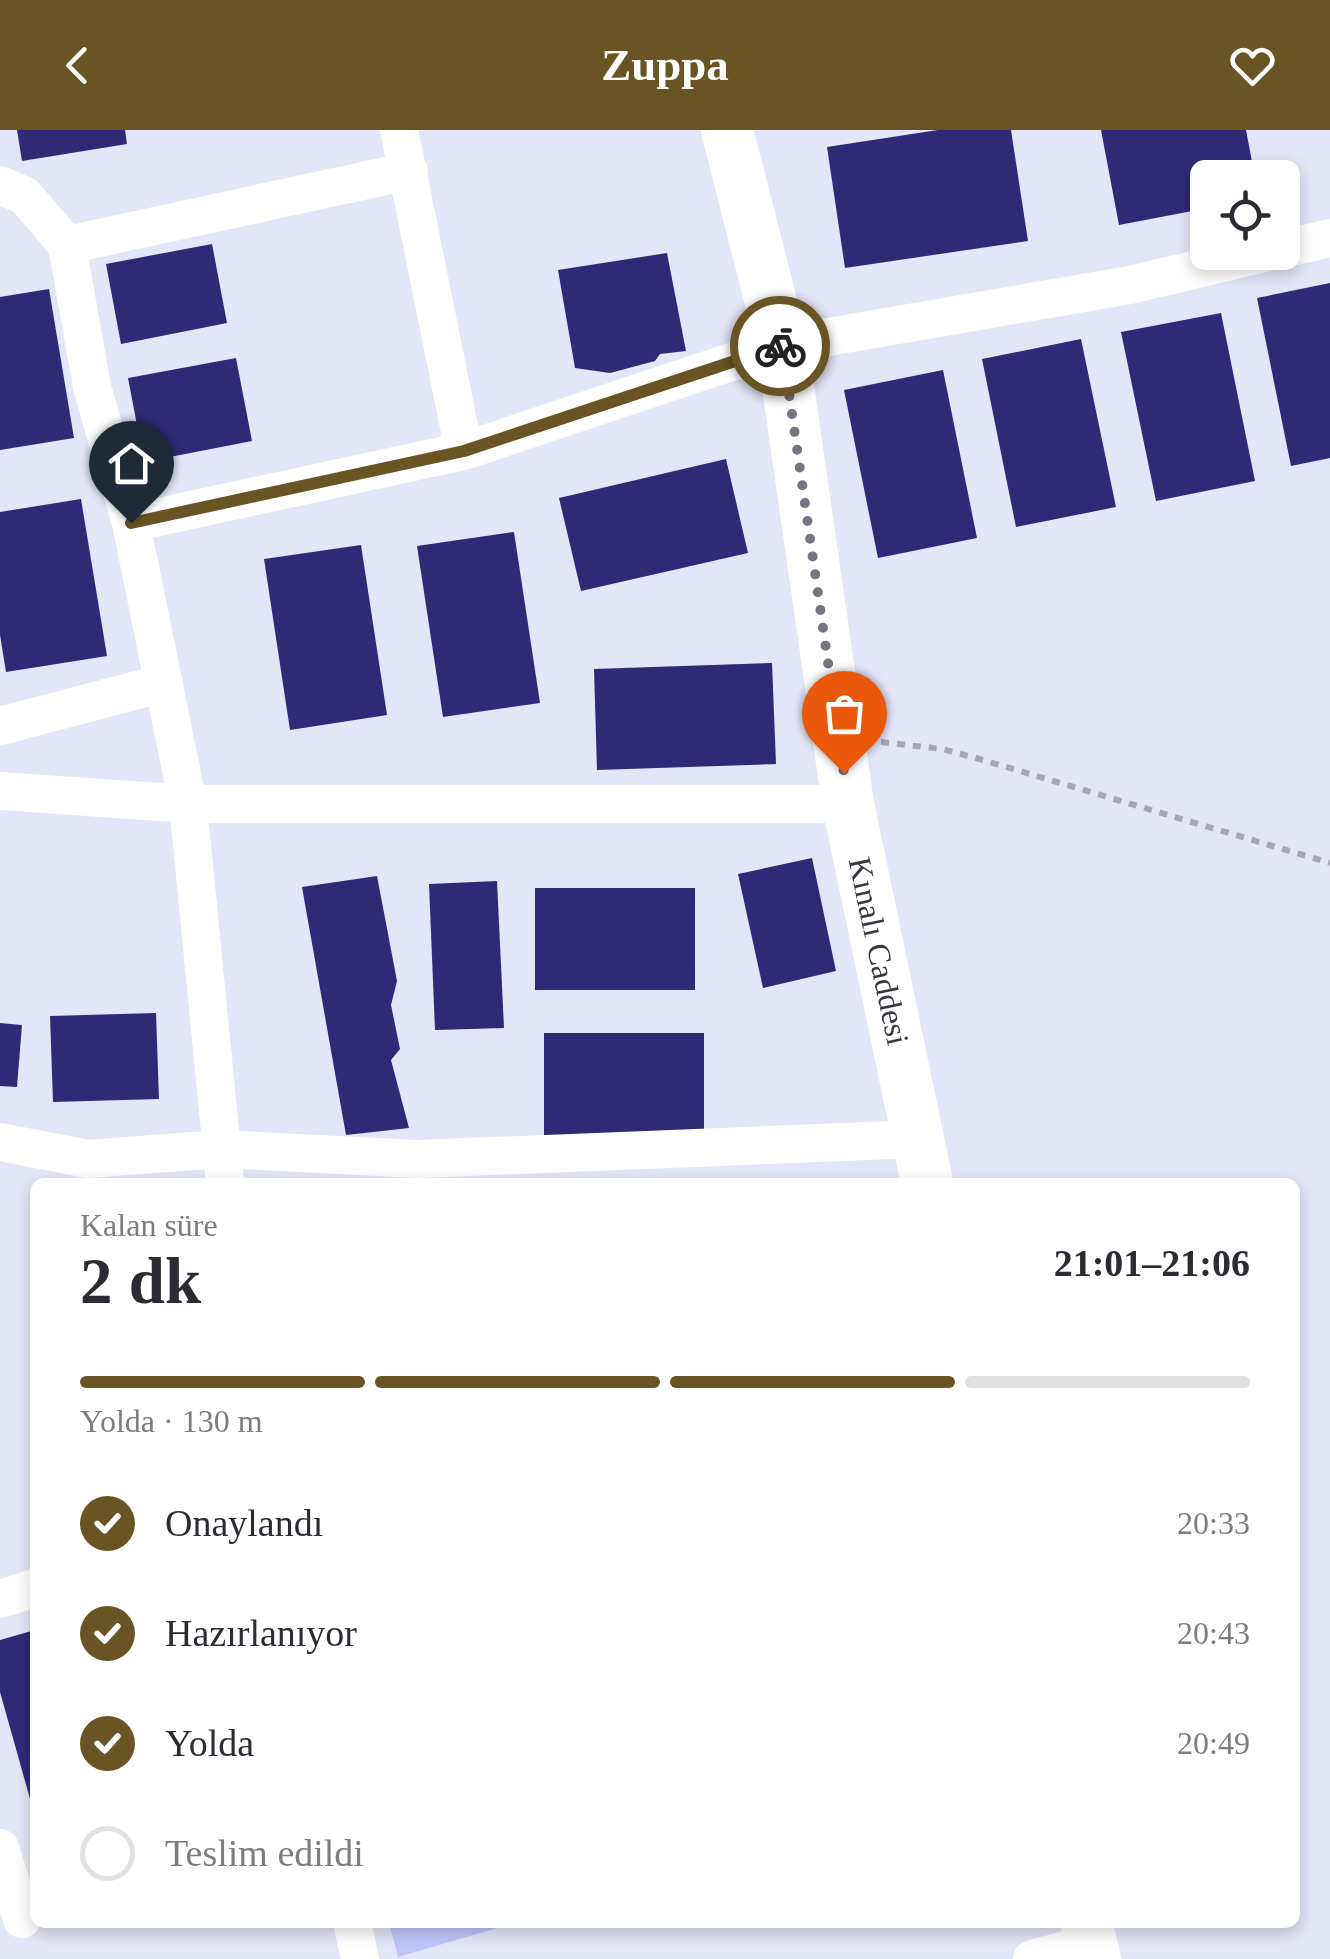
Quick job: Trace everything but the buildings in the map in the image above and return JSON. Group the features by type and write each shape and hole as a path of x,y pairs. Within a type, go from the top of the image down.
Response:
{"street":[{"path":"399,130 464,451"},
{"name":"Kınalı Caddesi","path":"727,130 782,345 848,804 922,1161"},
{"path":"67,245 409,171"},
{"path":"0,185 25,196 67,245 92,388 131,523 188,804 223,1166"},
{"path":"1300,245 1330,238"},
{"path":"131,523 464,451 782,345 1130,285 1193,270"},
{"path":"0,726 164,683"},
{"path":"0,790 188,804 848,804"},
{"path":"0,1142 90,1170 418,1159 599,1166 922,1161"},
{"path":"0,1599 30,1590"},
{"path":"0,1848 19,1920"},
{"path":"353,1928 360,1959"},
{"path":"1032,1959 1091,1942"}],"path":[{"path":"840,742 873,741 942,749 1330,863"}],"shaded area":[{"path":"391,1928 497,1928 398,1957"}],"way so far":[{"path":"780,346 844,773"}],"route":[{"path":"131,523 464,451 780,346"}]}
